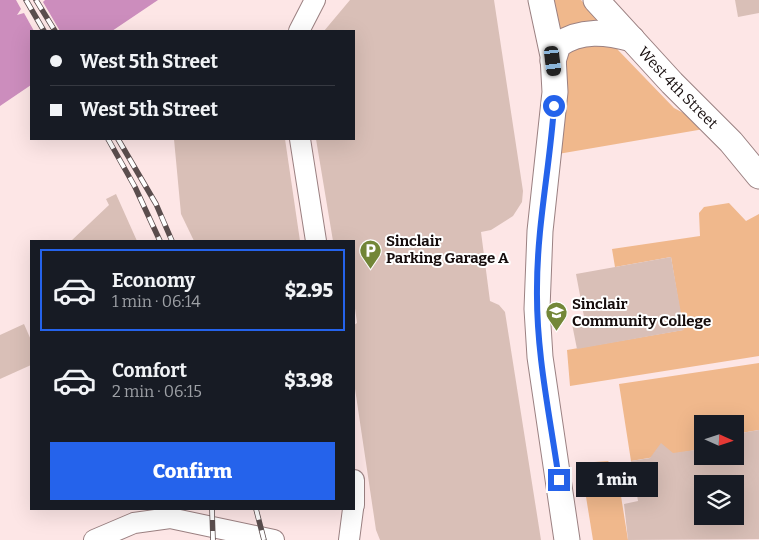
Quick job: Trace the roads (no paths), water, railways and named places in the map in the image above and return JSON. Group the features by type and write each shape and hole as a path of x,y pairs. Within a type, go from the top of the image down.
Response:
{"main road":[{"path":"541,0 548,27 555,92 540,231 537,309 540,357 567,540"},
{"name":"West 4th Street","path":"596,0 731,142 759,176"},
{"path":"553,61 558,45 570,36 596,32 632,39"}],"street":[{"path":"299,30 315,0"},
{"path":"300,140 316,240"},
{"path":"349,540 353,510"},
{"path":"94,540 134,523 170,518 274,540"}],"railway":[{"path":"26,0 43,30"},
{"path":"36,0 54,30"},
{"path":"109,140 135,187 160,240"},
{"path":"119,140 156,204 172,240"},
{"path":"212,510 213,540"},
{"path":"256,510 264,540"}],"place":[{"name":"Sinclair Parking Garage A","path":"370,269"},
{"name":"Sinclair Community College","path":"556,332"}]}
